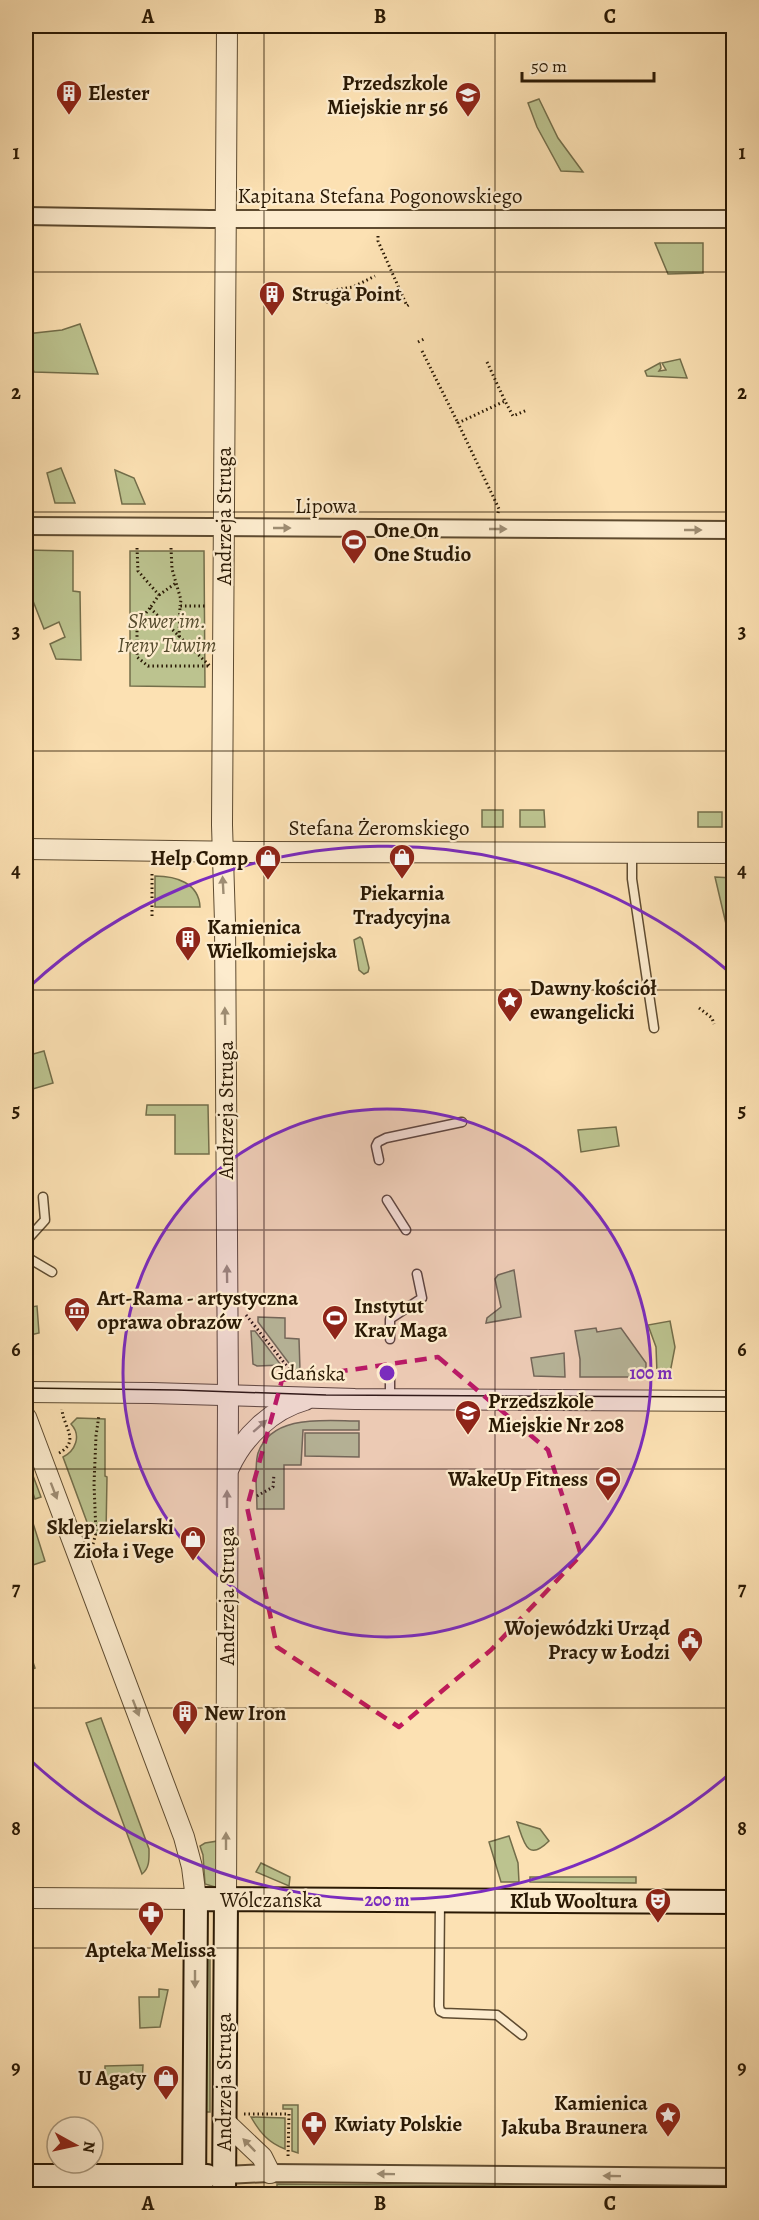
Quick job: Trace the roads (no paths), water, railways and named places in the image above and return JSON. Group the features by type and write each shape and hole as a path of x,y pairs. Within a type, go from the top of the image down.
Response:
{"main road":[{"name":"Wólczańska","path":"196,1899 734,1902"},
{"name":"Andrzeja Struga","path":"194,2186 196,1899"},
{"name":"Andrzeja Struga","path":"224,2185 233,2118 226,1900"},
{"path":"26,2176 194,2186 224,2185"}],"street":[{"name":"Andrzeja Struga","path":"226,1900 228,1395 225,922 222,852 227,26"},
{"name":"Kapitana Stefana Pogonowskiego","path":"26,216 226,219 734,219"},
{"name":"Lipowa","path":"26,526 734,530"},
{"name":"Stefana Żeromskiego","path":"26,849 222,852 734,852"},
{"name":"Gdańska","path":"26,1392 390,1399 734,1401"},
{"path":"227,1473 240,1448 257,1429 282,1410 312,1398"},
{"name":"Andrzeja Struga","path":"26,1417 184,1837 192,1867 196,1899"},
{"name":"Wólczańska","path":"26,1898 196,1899"},
{"path":"233,2118 262,2157 270,2173"},
{"path":"224,2185 270,2173 734,2177"}],"lane":[{"path":"632,852 632,879 654,1028"},
{"path":"379,1160 376,1146 378,1142 462,1122"},
{"path":"26,1241 45,1220 43,1197"},
{"path":"387,1200 406,1230"},
{"path":"26,1261 30,1260 52,1272"},
{"path":"390,1339 390,1319 422,1298 417,1274"},
{"path":"390,1375 390,1399"},
{"path":"440,1900 438,2006 440,2011 497,2015 522,2035"}],"tram line":[{"path":"26,1388 326,1395 734,1397"},
{"path":"243,2194 441,2194"}],"place":[{"name":"Elester","path":"69,116"},
{"name":"Przedszkole Miejskie nr 56","path":"468,118"},
{"name":"Struga Point","path":"272,317"},
{"name":"One On One Studio","path":"354,565"},
{"name":"Piekarnia Tradycyjna","path":"402,880"},
{"name":"Help Comp","path":"268,881"},
{"name":"Kamienica Wielkomiejska","path":"188,962"},
{"name":"Dawny kościół ewangelicki","path":"510,1023"},
{"name":"Art-Rama - artystyczna oprawa obrazów","path":"77,1333"},
{"name":"Instytut Krav Maga","path":"335,1341"},
{"name":"Przedszkole Miejskie Nr 208","path":"468,1436"},
{"name":"WakeUp Fitness","path":"608,1502"},
{"name":"Sklep zielarski Zioła i Vege","path":"193,1562"},
{"name":"Wojewódzki Urząd Pracy w Łodzi","path":"690,1663"},
{"name":"New Iron","path":"185,1736"},
{"name":"Klub Wooltura","path":"658,1924"},
{"name":"Apteka Melissa","path":"151,1937"},
{"name":"U Agaty","path":"166,2101"},
{"name":"Kamienica Jakuba Braunera","path":"668,2138"},
{"name":"Kwiaty Polskie","path":"314,2147"}],"park label":[{"name":"Skwer im. Ireny Tuwim","path":"167,633"}]}
